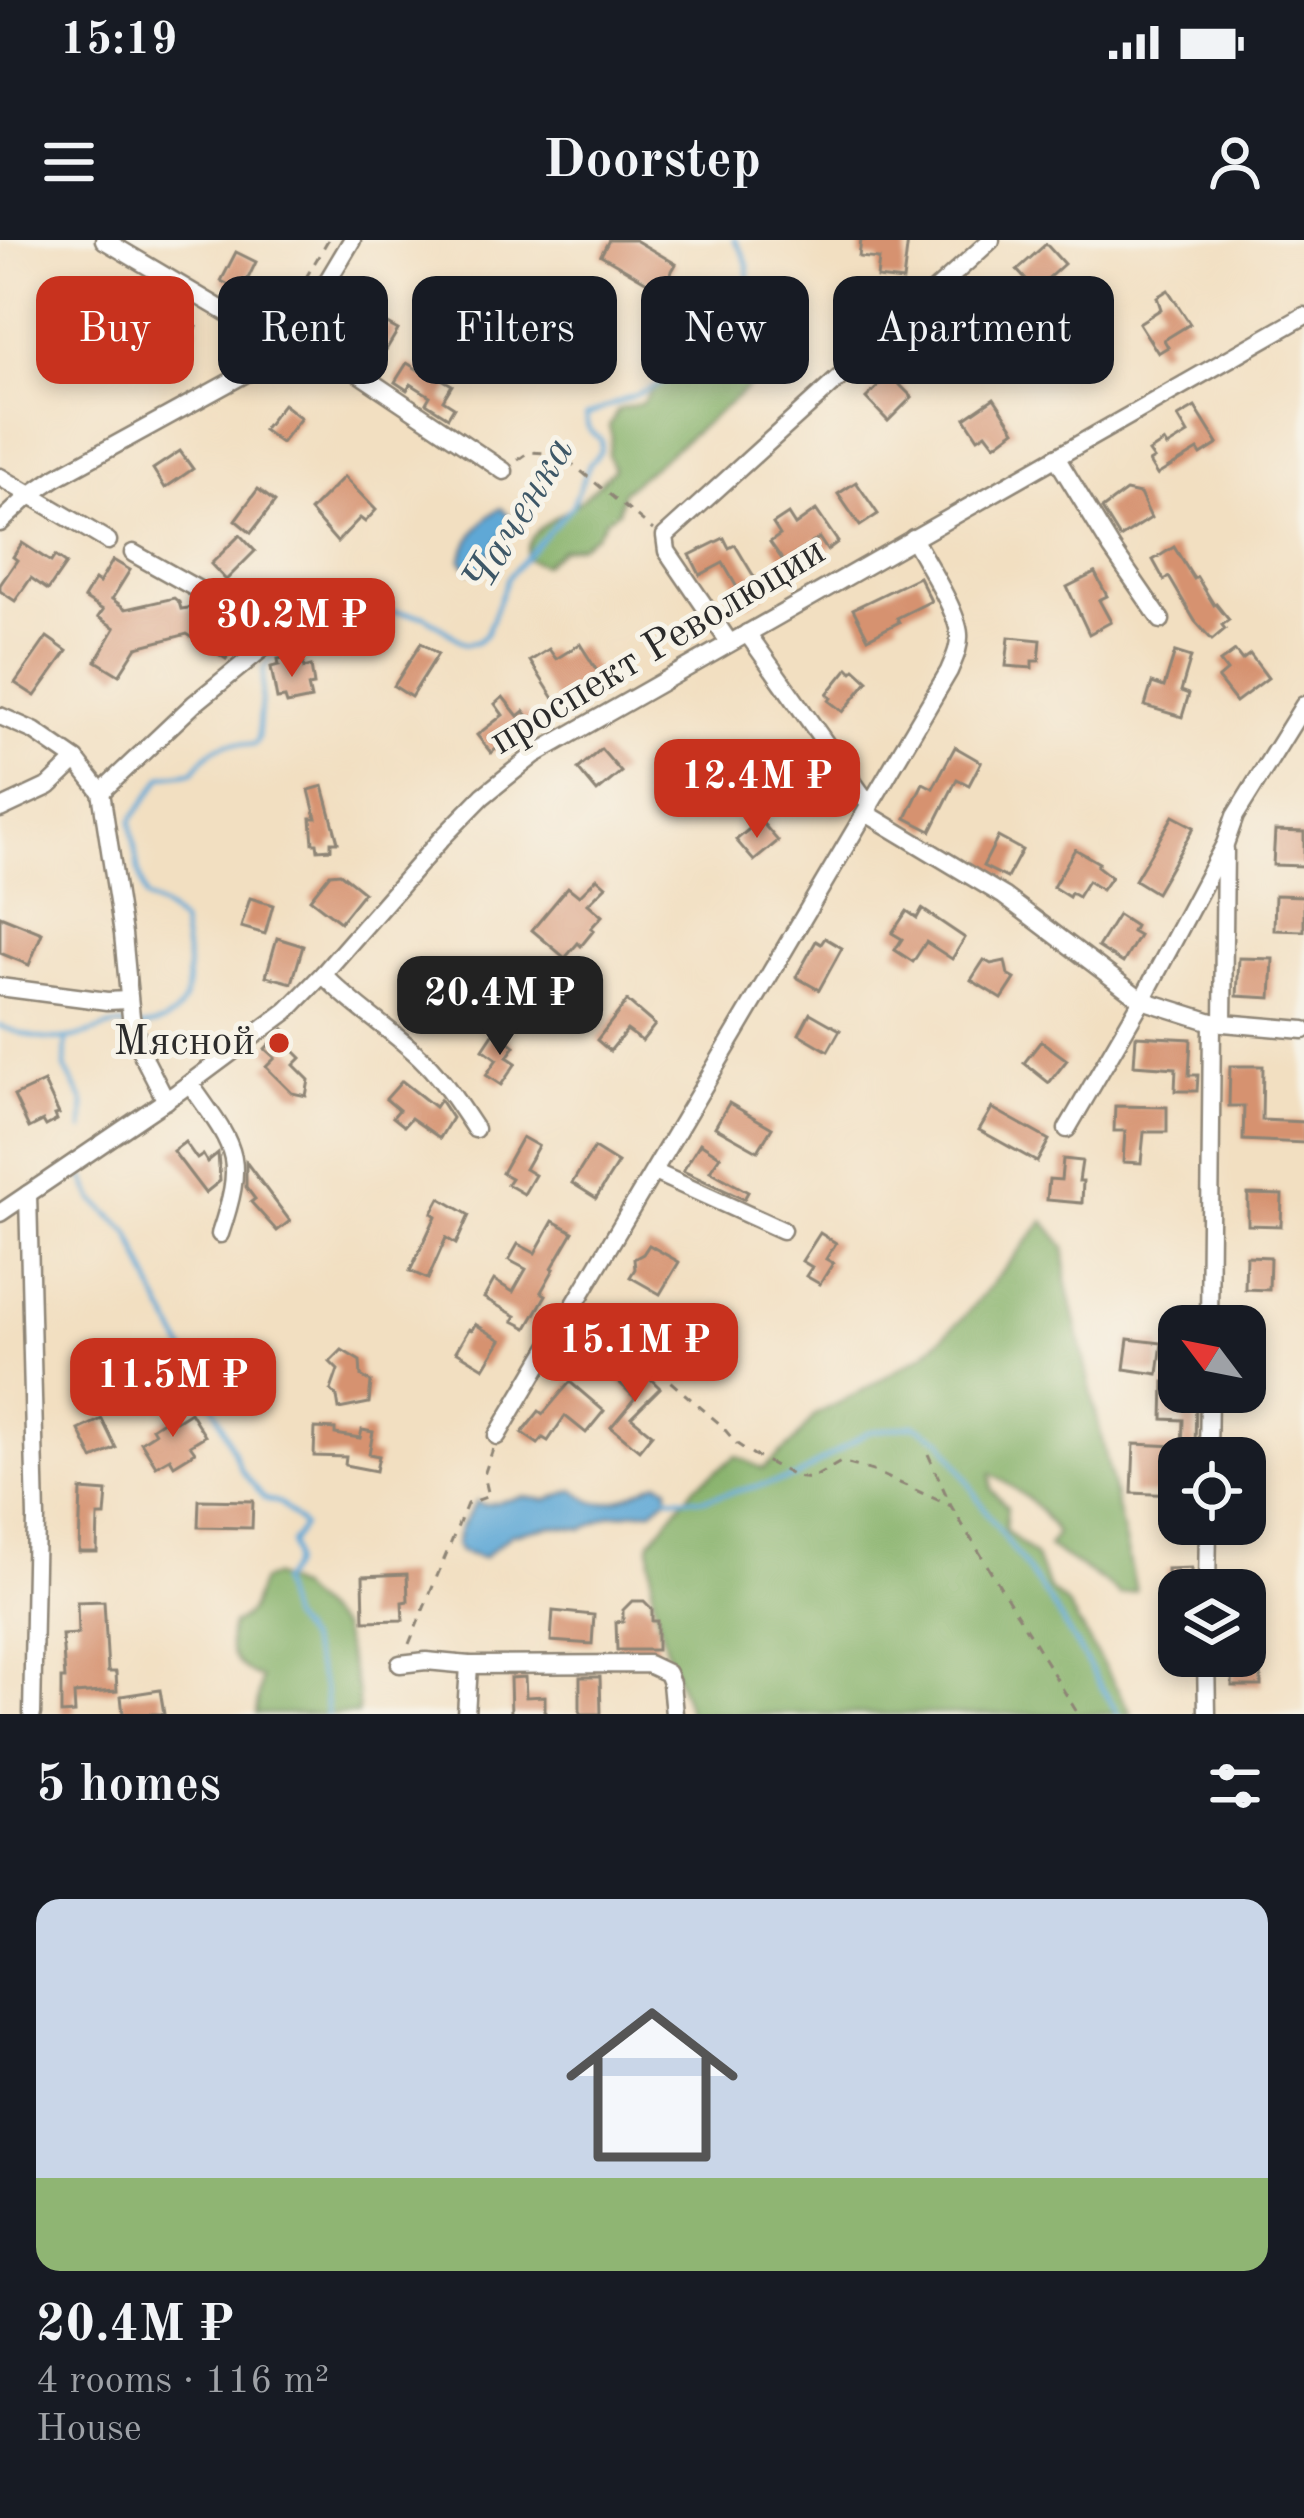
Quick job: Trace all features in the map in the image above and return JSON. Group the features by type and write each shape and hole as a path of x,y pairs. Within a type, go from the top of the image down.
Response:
{"street":[{"path":"104,240 218,300"},
{"path":"330,276 352,240"},
{"path":"730,642 667,551 665,536 991,240"},
{"name":"проспект Революции","path":"0,1213 166,1101 287,1011 483,796 534,754 1304,316"},
{"path":"0,523 31,495 99,452 224,384"},
{"path":"364,384 504,471"},
{"path":"1056,457 1161,620"},
{"path":"0,477 108,541"},
{"path":"497,1436 957,653 955,619 913,538"},
{"path":"100,792 194,704 279,635 133,553"},
{"path":"747,633 868,809 1004,896 1142,1000 1218,1022 1304,1030"},
{"path":"1067,1130 1142,1000 1225,844 1235,816 1304,705"},
{"path":"0,716 34,731 76,760 100,792 130,1009 138,1042 166,1101"},
{"path":"0,808 49,787 76,760"},
{"path":"1210,1305 1225,844"},
{"path":"323,974 421,1057 475,1129"},
{"path":"0,987 107,1001 130,1009"},
{"path":"190,1084 220,1126 236,1164 220,1234"},
{"path":"654,1172 782,1230"},
{"path":"28,1194 36,1518 32,1714"},
{"path":"400,1664 648,1664 667,1673 674,1714"},
{"path":"466,1714 469,1665"},
{"path":"1206,1677 1207,1714"}],"path":[{"path":"307,276 328,240"},
{"path":"504,471 529,452 560,454 665,536"},
{"path":"570,1312 631,1348 720,1424 736,1444 796,1478 811,1479 841,1462 951,1506"},
{"path":"400,1664 466,1504 489,1496 484,1475 497,1436"},
{"path":"928,1454 951,1506 1078,1714"}],"green space":[{"path":"661,384 749,384 623,491 618,511 596,535 562,549 543,565 526,559 539,530 585,497 614,468 608,456 609,426 618,410 642,403"},
{"path":"1044,1221 1065,1247 1066,1280 1136,1591 1120,1595 1048,1546 1057,1534 1044,1515 991,1474 991,1489 1007,1507 1005,1530 1035,1556 1049,1589 1067,1604 1132,1714 690,1714 653,1598 650,1542 694,1487 736,1456 763,1469 795,1441 815,1415 924,1354 963,1318"},
{"path":"272,1576 297,1589 340,1628 358,1694 358,1714 256,1714 261,1678 234,1657 230,1634 232,1624 249,1611 261,1581"}],"water":[{"path":"501,508 510,516 510,524 479,569 470,571 461,560 467,545"},
{"path":"658,1482 668,1486 668,1497 652,1510 611,1515 583,1529 551,1526 511,1534 483,1558 460,1552 456,1545 460,1528 477,1501 483,1505 524,1497 546,1500 574,1490 591,1501 607,1503"}],"building":[{"path":"609,240 635,240 676,264 669,276 641,278 601,255"},
{"path":"861,240 908,240 904,276 877,276 879,259 859,257"},
{"path":"1046,244 1064,264 1051,276 1022,276 1017,270"},
{"path":"236,252 256,262 249,276 224,276"},
{"path":"1168,290 1190,324 1164,340 1168,347 1158,353 1139,323 1161,309 1157,297"},
{"path":"388,325 398,330 388,347"},
{"path":"407,363 412,366 412,384 452,385 443,400 454,407 448,417 426,403 430,396 411,384 407,390 395,382"},
{"path":"881,384 899,384 912,397 888,421 866,398"},
{"path":"994,398 1015,430 995,445 986,433 978,438 965,418"},
{"path":"283,404 301,418 281,443 263,430"},
{"path":"1195,407 1218,444 1201,455 1198,450 1157,475 1149,452 1188,434 1178,417"},
{"path":"180,451 193,469 165,488 153,469"},
{"path":"344,477 376,510 365,522 360,518 337,542 310,511"},
{"path":"856,482 878,514 860,526 838,494"},
{"path":"258,489 275,502 251,533 235,520"},
{"path":"1126,491 1140,494 1151,518 1120,538 1102,509"},
{"path":"816,510 838,542 827,550 819,538 784,562 770,542 780,535 773,524 788,514 795,525"},
{"path":"240,535 255,551 226,580 211,564"},
{"path":"724,538 729,548 735,545 765,595 747,605 723,563 700,575 690,555"},
{"path":"22,543 51,562 55,556 66,564 48,590 31,578 15,601 0,591 0,585"},
{"path":"1174,547 1229,620 1212,640 1153,560"},
{"path":"113,560 130,570 112,599 126,609 174,598 181,609 195,607 204,612 205,619 239,639 226,659 187,634 137,647 119,675 96,661 115,628 98,617 103,610 84,598"},
{"path":"1095,573 1107,596 1099,600 1111,622 1089,634 1067,587"},
{"path":"919,577 931,601 868,638 853,609"},
{"path":"47,637 67,651 35,696 15,683"},
{"path":"1009,637 1041,640 1039,661 1032,661 1032,668 1006,666"},
{"path":"421,643 438,654 411,697 394,686"},
{"path":"580,644 599,674 560,708 530,661 549,649 556,659"},
{"path":"1235,651 1242,660 1250,654 1268,678 1236,702 1218,679 1227,671 1220,662"},
{"path":"1175,652 1191,657 1181,691 1189,694 1182,717 1145,706 1152,683 1164,687"},
{"path":"302,655 304,668 311,666 311,699 287,704 285,698 277,699 271,667 279,665 278,659"},
{"path":"848,668 868,681 843,712 827,694"},
{"path":"503,697 518,716 524,711 532,721 491,753 477,735 503,715 495,704"},
{"path":"955,747 981,762 969,785 957,779 931,831 906,818 923,783 933,788"},
{"path":"794,748 817,762 801,789 778,775"},
{"path":"601,749 621,772 597,792 578,769"},
{"path":"323,786 338,842 331,842 331,849 318,850 313,843 311,818 316,818 309,790"},
{"path":"1173,816 1194,827 1156,893 1135,880"},
{"path":"760,820 778,841 754,861 736,840"},
{"path":"1275,831 1304,832 1304,866 1273,865"},
{"path":"998,837 1022,850 1007,878 983,866"},
{"path":"1075,849 1099,863 1111,877 1102,890 1088,881 1078,897 1071,893 1069,897 1053,887"},
{"path":"340,873 364,892 340,922 310,899 330,874"},
{"path":"597,878 606,886 588,904 602,916 581,946 578,943 565,958 532,930 568,887 579,896"},
{"path":"1275,895 1304,896 1304,931 1274,930"},
{"path":"250,898 273,905 265,934 241,927"},
{"path":"922,909 965,938 952,959 926,942 913,962 895,950 902,939 892,933 907,911 917,918"},
{"path":"1118,915 1135,926 1132,932 1139,936 1123,963 1098,947"},
{"path":"0,916 42,933 29,965 0,953"},
{"path":"277,938 303,946 292,983 266,976"},
{"path":"825,938 842,948 819,990 796,977 816,941 821,944"},
{"path":"1239,958 1273,959 1271,998 1237,996"},
{"path":"984,960 991,964 1005,961 1008,975 1015,979 1002,999 971,980"},
{"path":"627,1001 655,1025 642,1041 627,1030 610,1051 597,1040"},
{"path":"810,1013 840,1030 828,1051 799,1034"},
{"path":"284,1029 292,1037 286,1043 301,1058 294,1065 309,1080 306,1096 292,1093 266,1067 275,1058 265,1049"},
{"path":"495,1031 515,1046 507,1057 516,1063 501,1085 486,1075 497,1059 483,1049"},
{"path":"1136,1036 1191,1039 1189,1075 1198,1075 1197,1091 1175,1091 1176,1068 1134,1065"},
{"path":"1041,1041 1067,1060 1049,1083 1024,1063"},
{"path":"1230,1066 1263,1066 1262,1120 1304,1122 1304,1143 1243,1140 1244,1106 1229,1106"},
{"path":"402,1081 435,1107 440,1100 452,1118 440,1138 411,1118 404,1126 393,1117 399,1110 386,1099"},
{"path":"44,1082 59,1114 46,1126 43,1121 29,1128 14,1096"},
{"path":"729,1103 772,1128 758,1151 715,1127"},
{"path":"1115,1106 1167,1107 1167,1132 1144,1132 1141,1163 1123,1162 1125,1131 1114,1131"},
{"path":"992,1108 1049,1140 1037,1162 979,1130"},
{"path":"522,1137 538,1146 525,1169 535,1175 524,1194 507,1184 511,1178 502,1173"},
{"path":"185,1142 197,1159 203,1155 207,1162 218,1153 220,1181 205,1193 173,1151"},
{"path":"700,1143 720,1156 710,1171 748,1192 744,1199 683,1171"},
{"path":"594,1148 618,1163 596,1198 572,1183"},
{"path":"1063,1159 1082,1161 1082,1203 1047,1200 1049,1179 1061,1180"},
{"path":"246,1162 290,1221 277,1231 251,1202 255,1199 246,1187"},
{"path":"1248,1194 1282,1195 1281,1226 1248,1225"},
{"path":"440,1198 469,1215 456,1244 446,1238 428,1279 410,1271"},
{"path":"553,1221 573,1232 527,1328 484,1298 494,1280 513,1292 526,1269 509,1260 518,1244 535,1253"},
{"path":"820,1233 836,1243 826,1259 833,1263 820,1284 806,1276 812,1267 802,1261"},
{"path":"649,1245 679,1262 660,1294 630,1277 634,1259"},
{"path":"1246,1256 1270,1257 1269,1290 1245,1289"},
{"path":"475,1324 501,1340 484,1368 456,1351"},
{"path":"678,1331 693,1341 697,1335 715,1346 706,1362 701,1359 697,1365 668,1348"},
{"path":"1128,1339 1158,1343 1158,1374 1124,1369"},
{"path":"342,1350 360,1361 361,1376 371,1382 369,1403 339,1409 331,1390 338,1370 330,1362"},
{"path":"633,1362 660,1388 631,1417 652,1434 639,1450 611,1427 635,1398 616,1379"},
{"path":"570,1382 604,1411 586,1433 565,1416 548,1441 543,1438 538,1444 522,1433 539,1411 543,1414"},
{"path":"190,1412 205,1436 190,1445 195,1452 174,1465 170,1458 156,1466 141,1442 172,1415 176,1421"},
{"path":"1163,1413 1196,1413 1195,1437 1182,1437 1183,1420 1163,1419"},
{"path":"102,1419 116,1448 93,1459 79,1430"},
{"path":"315,1428 360,1438 362,1430 373,1432 369,1454 379,1456 376,1471 345,1465 346,1457 314,1456"},
{"path":"1134,1444 1158,1445 1158,1494 1132,1493"},
{"path":"81,1490 107,1492 105,1516 98,1516 97,1552 79,1552"},
{"path":"199,1500 253,1501 252,1528 198,1527"},
{"path":"407,1574 403,1620 364,1621 363,1576"},
{"path":"104,1601 108,1672 116,1672 117,1691 74,1694 75,1713 61,1714 62,1635 78,1634 77,1602"},
{"path":"632,1601 644,1601 652,1609 657,1650 617,1650 616,1622 623,1621 623,1610"},
{"path":"553,1611 594,1615 592,1644 551,1641"},
{"path":"525,1677 526,1697 545,1696 545,1714 511,1714 510,1678"},
{"path":"580,1677 600,1677 601,1714 580,1714"},
{"path":"1232,1677 1261,1677 1261,1686 1232,1686"},
{"path":"160,1690 164,1714 123,1714 121,1696"}],"waterway":[{"name":"Чаченка","path":"138,1027 173,1016 182,1005 188,975 181,923 146,898 131,821 163,776 193,772 225,744 254,745 264,668 274,655 365,611 425,616 465,644 486,634 508,577 572,506 589,465 600,452 602,441 589,428 586,416 677,377 720,373 724,344 716,331 719,315 738,299 749,272 734,240"},
{"name":"Чаченка","path":"0,1026 54,1039 127,1026"},
{"path":"66,1040 65,1068 84,1103 83,1130"},
{"path":"83,1176 94,1200 129,1232 241,1470 265,1499 280,1503 303,1526 291,1543 292,1565 279,1582 289,1619 307,1641 325,1690 327,1714"},
{"path":"668,1497 703,1499 796,1477 868,1432 914,1425 942,1440 1118,1714"}],"place":[{"name":"Мясной","path":"279,1043"}]}
